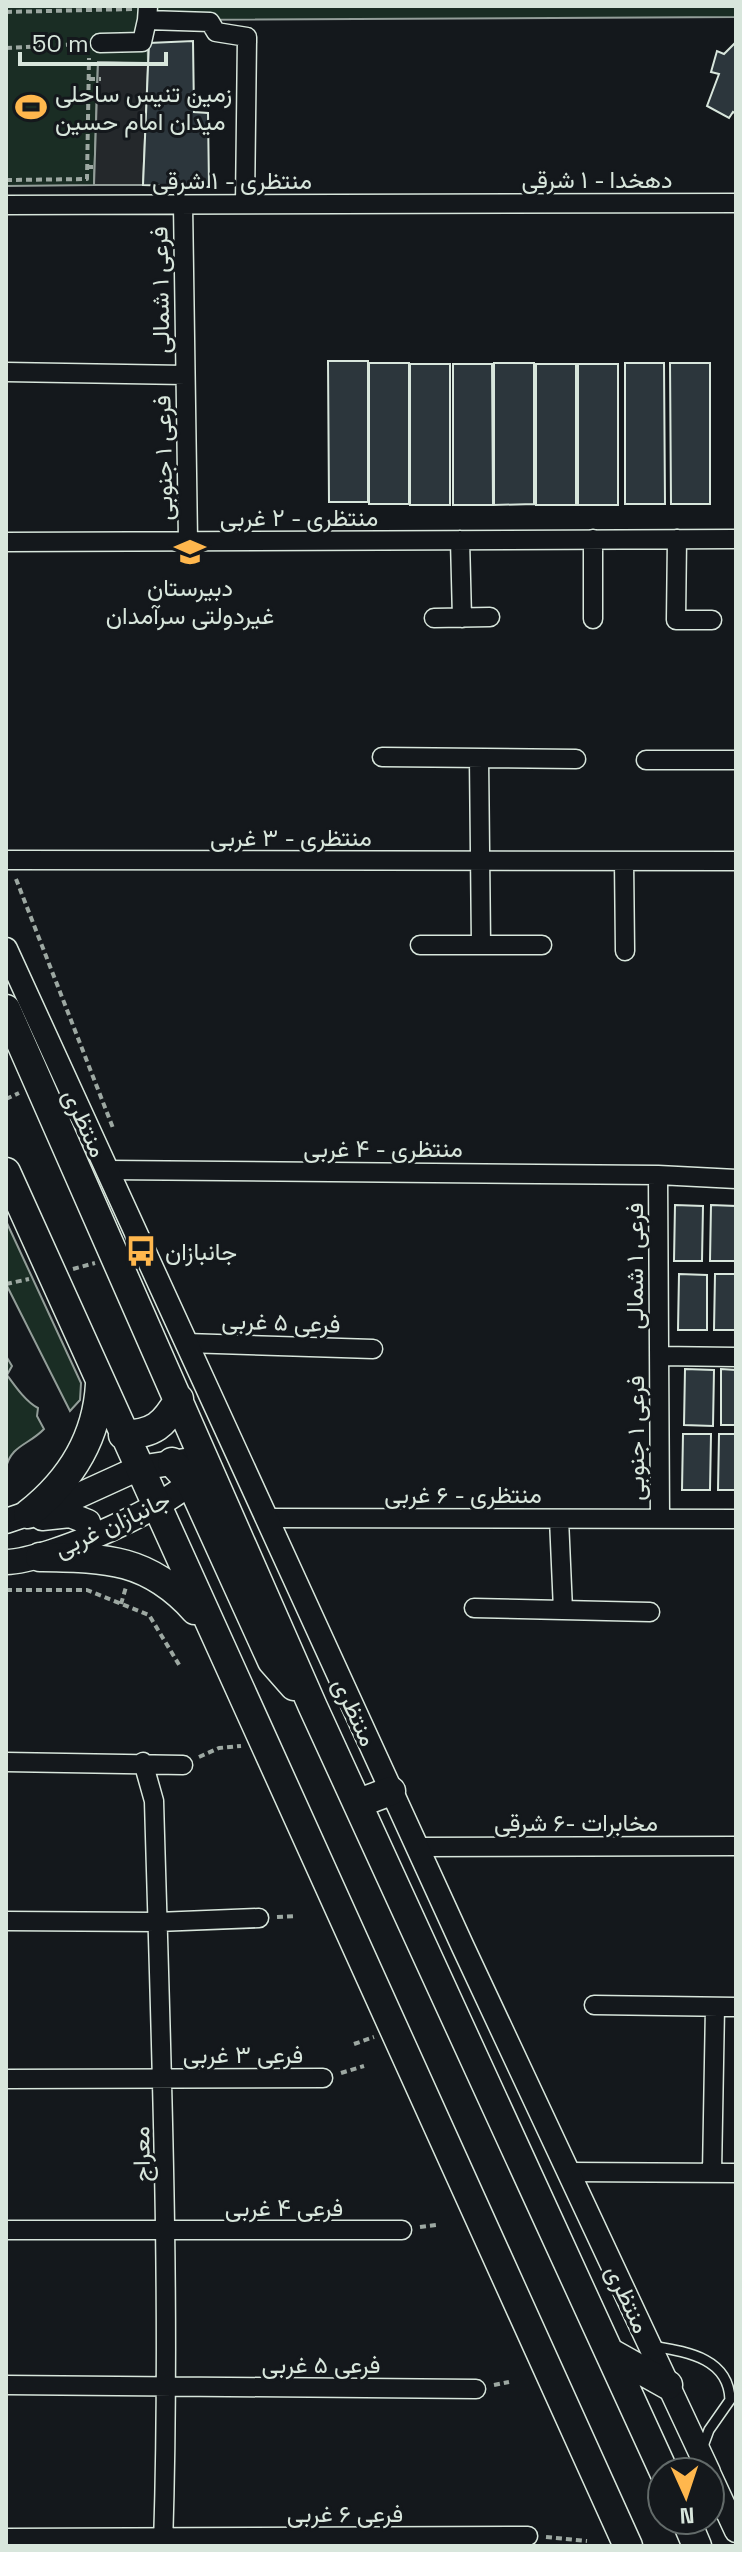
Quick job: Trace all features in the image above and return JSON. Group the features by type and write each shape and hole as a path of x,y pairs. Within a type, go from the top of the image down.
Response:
{"main road":[{"name":"منتظری","path":"6,1009 179,1399 201,1470 359,1803 657,2456"},
{"path":"6,1172 628,2546"},
{"path":"13,1519 55,1493 83,1451 98,1413 100,1379"},
{"path":"123,1435 143,1434 165,1424 179,1399"},
{"path":"172,1462 201,1470 232,1572 272,1661 313,1707"},
{"name":"جانبازان غربی","path":"13,1519 139,1468 172,1462"},
{"name":"جانبازان غربی","path":"6,1562 40,1557 85,1541 155,1506 201,1470"},
{"path":"13,1519 80,1517 88,1522 91,1531 85,1541"},
{"path":"40,1557 101,1560 155,1573 176,1588 212,1628"},
{"path":"194,1589 200,1576 212,1570 232,1572"},
{"path":"359,1803 391,1791"},
{"path":"609,2352 668,2385"}],"street":[{"path":"93,47 142,42 148,12 210,22 216,32 247,40 245,204"},
{"name":"منتظری - ۱ شرقی","path":"6,205 458,203"},
{"name":"دهخدا - ۱ شرقی","path":"458,203 736,203"},
{"name":"فرعی ۱ شمالی","path":"183,204 185,375"},
{"path":"6,372 185,375"},
{"name":"فرعی ۱ جنوبی","path":"185,375 188,541"},
{"path":"593,539 593,619"},
{"path":"677,539 676,620 712,620"},
{"name":"منتظری - ۲ غربی","path":"6,542 736,539"},
{"path":"460,540 462,618"},
{"path":"434,618 490,617"},
{"path":"382,757 576,759"},
{"path":"479,758 481,945"},
{"path":"646,760 736,760"},
{"name":"منتظری - ۳ غربی","path":"6,860 736,861"},
{"path":"624,861 625,951"},
{"path":"420,945 542,945"},
{"name":"منتظری","path":"6,949 391,1791 701,2456"},
{"name":"منتظری - ۴ غربی","path":"107,1170 658,1175 736,1179"},
{"name":"فرعی ۱ شمالی","path":"658,1175 659,1356"},
{"name":"فرعی ۵ غربی","path":"186,1343 373,1349"},
{"path":"659,1356 736,1357"},
{"name":"فرعی ۱ جنوبی","path":"659,1356 660,1518"},
{"name":"منتظری - ۶ غربی","path":"266,1518 736,1519"},
{"path":"559,1519 563,1610"},
{"path":"474,1608 650,1612"},
{"path":"6,1762 183,1765"},
{"name":"معراج","path":"143,1762 154,1801 164,2078 167,2232 163,2542"},
{"name":"مخابرات -۶ شرقی","path":"417,1847 736,1846"},
{"path":"6,1921 157,1922 259,1918"},
{"path":"594,2005 736,2007"},
{"path":"712,2173 715,2007"},
{"name":"فرعی ۳ غربی","path":"6,2079 323,2078"},
{"path":"568,2172 736,2173"},
{"name":"فرعی ۴ غربی","path":"6,2230 402,2230"},
{"name":"فرعی ۵ غربی","path":"6,2385 476,2389"},
{"name":"منتظری","path":"729,2499 736,2531"},
{"name":"فرعی ۶ غربی","path":"6,2538 163,2542 528,2536"}],"lane":[{"path":"649,2345 713,2364 728,2384 730,2400 709,2430 707,2456"}],"path":[{"path":"96,10 102,6"},
{"path":"6,12 148,12"},
{"path":"6,48 93,47 89,79 87,179 6,180"},
{"path":"89,79 101,79"},
{"path":"87,167 97,167"},
{"path":"6,1284 116,1256"},
{"path":"6,1590 87,1590 149,1615 181,1668"},
{"path":"323,2078 364,2066"},
{"path":"528,2536 587,2541"}],"green space":[{"path":"6,6 147,6 148,63 98,62 94,185 6,186"},
{"path":"148,6 736,6 736,17 148,20"},
{"path":"6,1221 81,1383 80,1400 70,1411 6,1284"},
{"path":"6,1356 12,1366 7,1375 25,1398 38,1408 37,1416 44,1429 12,1454 6,1468"}],"shaded area":[{"path":"98,62 148,64 143,185 94,185"}],"building":[{"path":"193,41 194,112 208,113 209,187 143,185 149,43"},
{"path":"736,42 736,114 733,112 729,118 707,106 719,74 711,72 717,51 724,54"},
{"path":"328,361 368,361 368,502 329,502"},
{"path":"369,363 409,363 409,504 369,504"},
{"path":"494,363 534,363 534,504 494,505"},
{"path":"625,363 664,363 665,504 625,504"},
{"path":"670,363 710,363 710,504 671,504"},
{"path":"410,364 450,364 450,505 410,505"},
{"path":"453,364 492,364 493,505 453,505"},
{"path":"536,364 576,364 576,505 536,505"},
{"path":"578,364 618,364 618,505 578,505"},
{"path":"675,1205 703,1206 702,1261 674,1261"},
{"path":"711,1205 736,1206 736,1261 710,1261"},
{"path":"679,1274 707,1275 707,1330 678,1330"},
{"path":"715,1274 736,1274 736,1330 714,1330"},
{"path":"685,1369 714,1370 713,1426 684,1425"},
{"path":"721,1369 736,1370 736,1425 721,1425"},
{"path":"683,1434 711,1434 710,1490 682,1490"},
{"path":"719,1434 736,1434 736,1490 718,1490"}],"place":[{"name":"زمین تنیس ساحلی میدان امام حسین","path":"31,107"},
{"name":"دبیرستان غیردولتی سرآمدان","path":"190,552"},
{"name":"جانبازان","path":"141,1251"}]}
